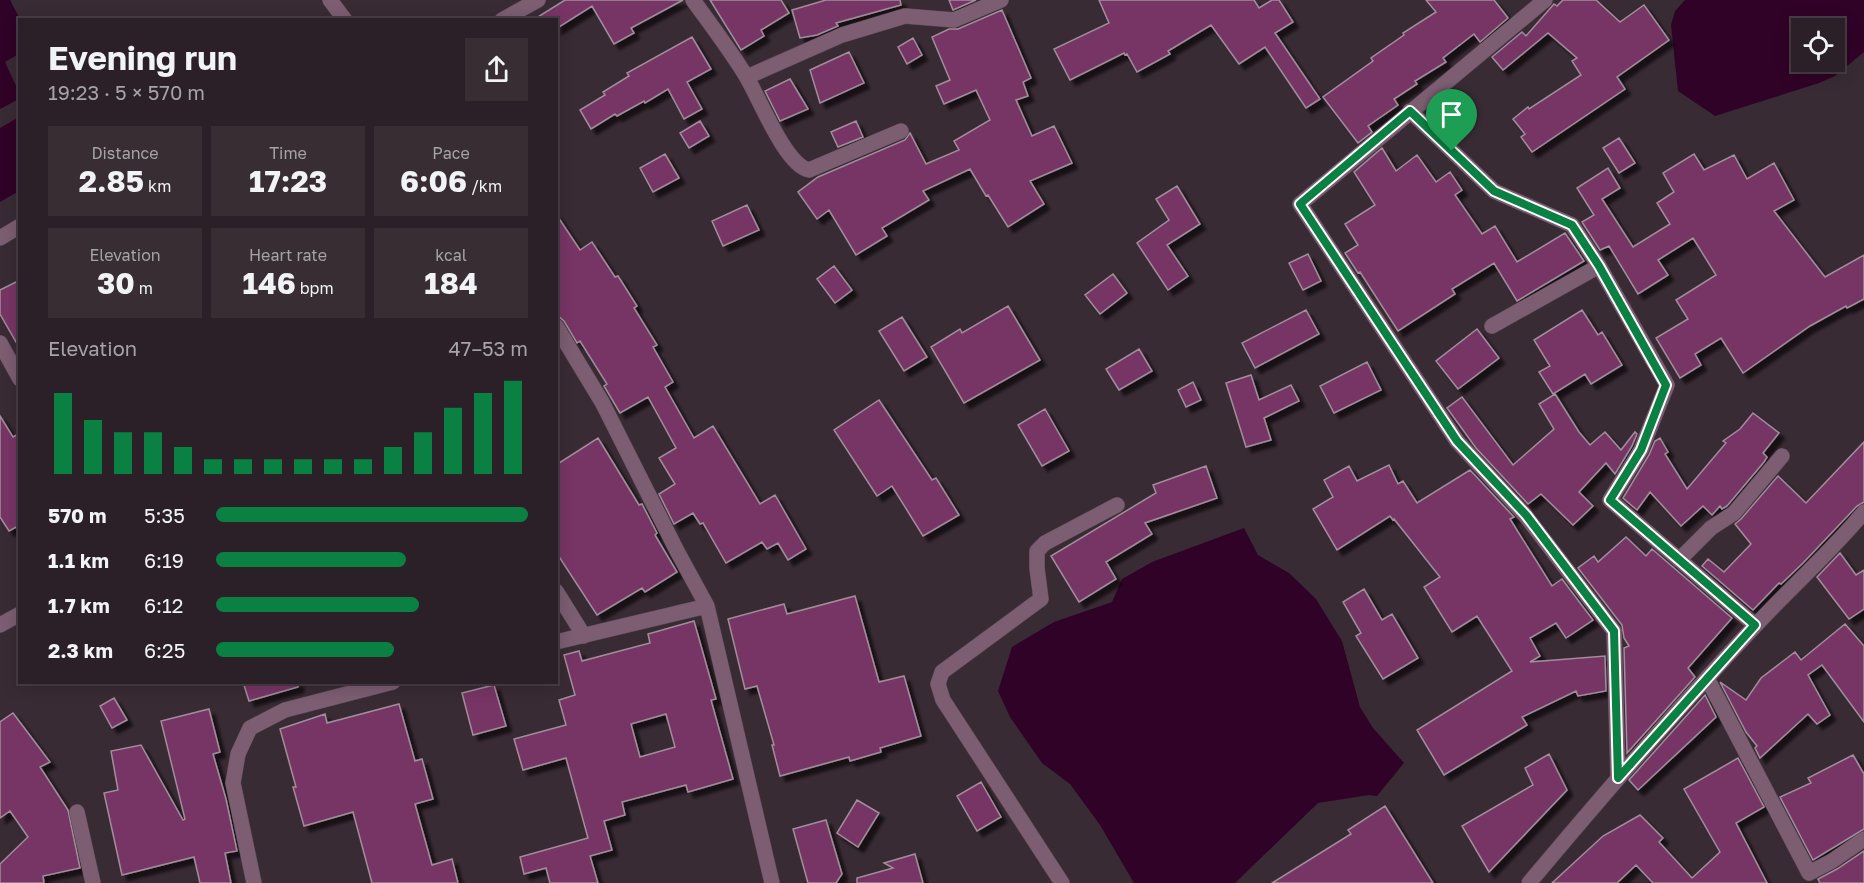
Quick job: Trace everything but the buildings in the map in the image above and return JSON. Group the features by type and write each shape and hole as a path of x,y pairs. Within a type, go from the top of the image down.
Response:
{"street":[{"path":"506,18 538,0"},
{"path":"693,0 747,77 774,130 797,164 803,169 808,170 901,131"},
{"path":"747,77 842,35 905,16 954,20 1001,0"},
{"path":"1545,0 1300,204 1457,441 1526,515 1614,631 1618,778"},
{"path":"1410,111 1494,191 1572,225 1599,266 1666,385 1641,450 1610,500 1755,625"},
{"path":"0,238 18,227"},
{"path":"1492,326 1599,266"},
{"path":"558,329 602,402 707,606 772,883"},
{"path":"0,344 18,376"},
{"path":"1679,560 1711,528 1734,513 1782,456"},
{"path":"1062,883 943,700 938,684 942,672 1041,599 1037,551 1045,543 1118,505"},
{"path":"1529,883 1707,678 1755,625 1840,542 1864,512"},
{"path":"558,594 584,636"},
{"path":"558,642 707,606"},
{"path":"0,625 18,615"},
{"path":"1707,678 1809,873 1832,861 1864,839"},
{"path":"254,883 233,783 238,754 250,728 285,710 385,684"},
{"path":"77,812 93,883"}],"shaded area":[{"path":"0,0 10,0 19,18 18,55 5,62 18,90 18,100 0,109"},
{"path":"1685,0 1864,0 1864,52 1845,68 1845,18 1791,18 1791,72 1840,72 1819,83 1715,116 1678,91 1671,25 1675,11"},
{"path":"18,118 18,192 0,202 0,128"},
{"path":"1244,528 1258,555 1289,573 1316,599 1342,641 1360,707 1373,728 1404,763 1377,796 1369,795 1318,803 1235,883 1134,883 1100,825 1070,784 1042,763 1010,717 998,691 1012,647 1054,622 1112,602 1122,579 1152,562"}],"route":[{"path":"1410,111 1452,151 1494,191 1572,225 1599,266 1666,385 1641,450 1610,500 1755,625 1618,778 1614,631 1526,515 1457,441 1300,204 1410,111"}]}
